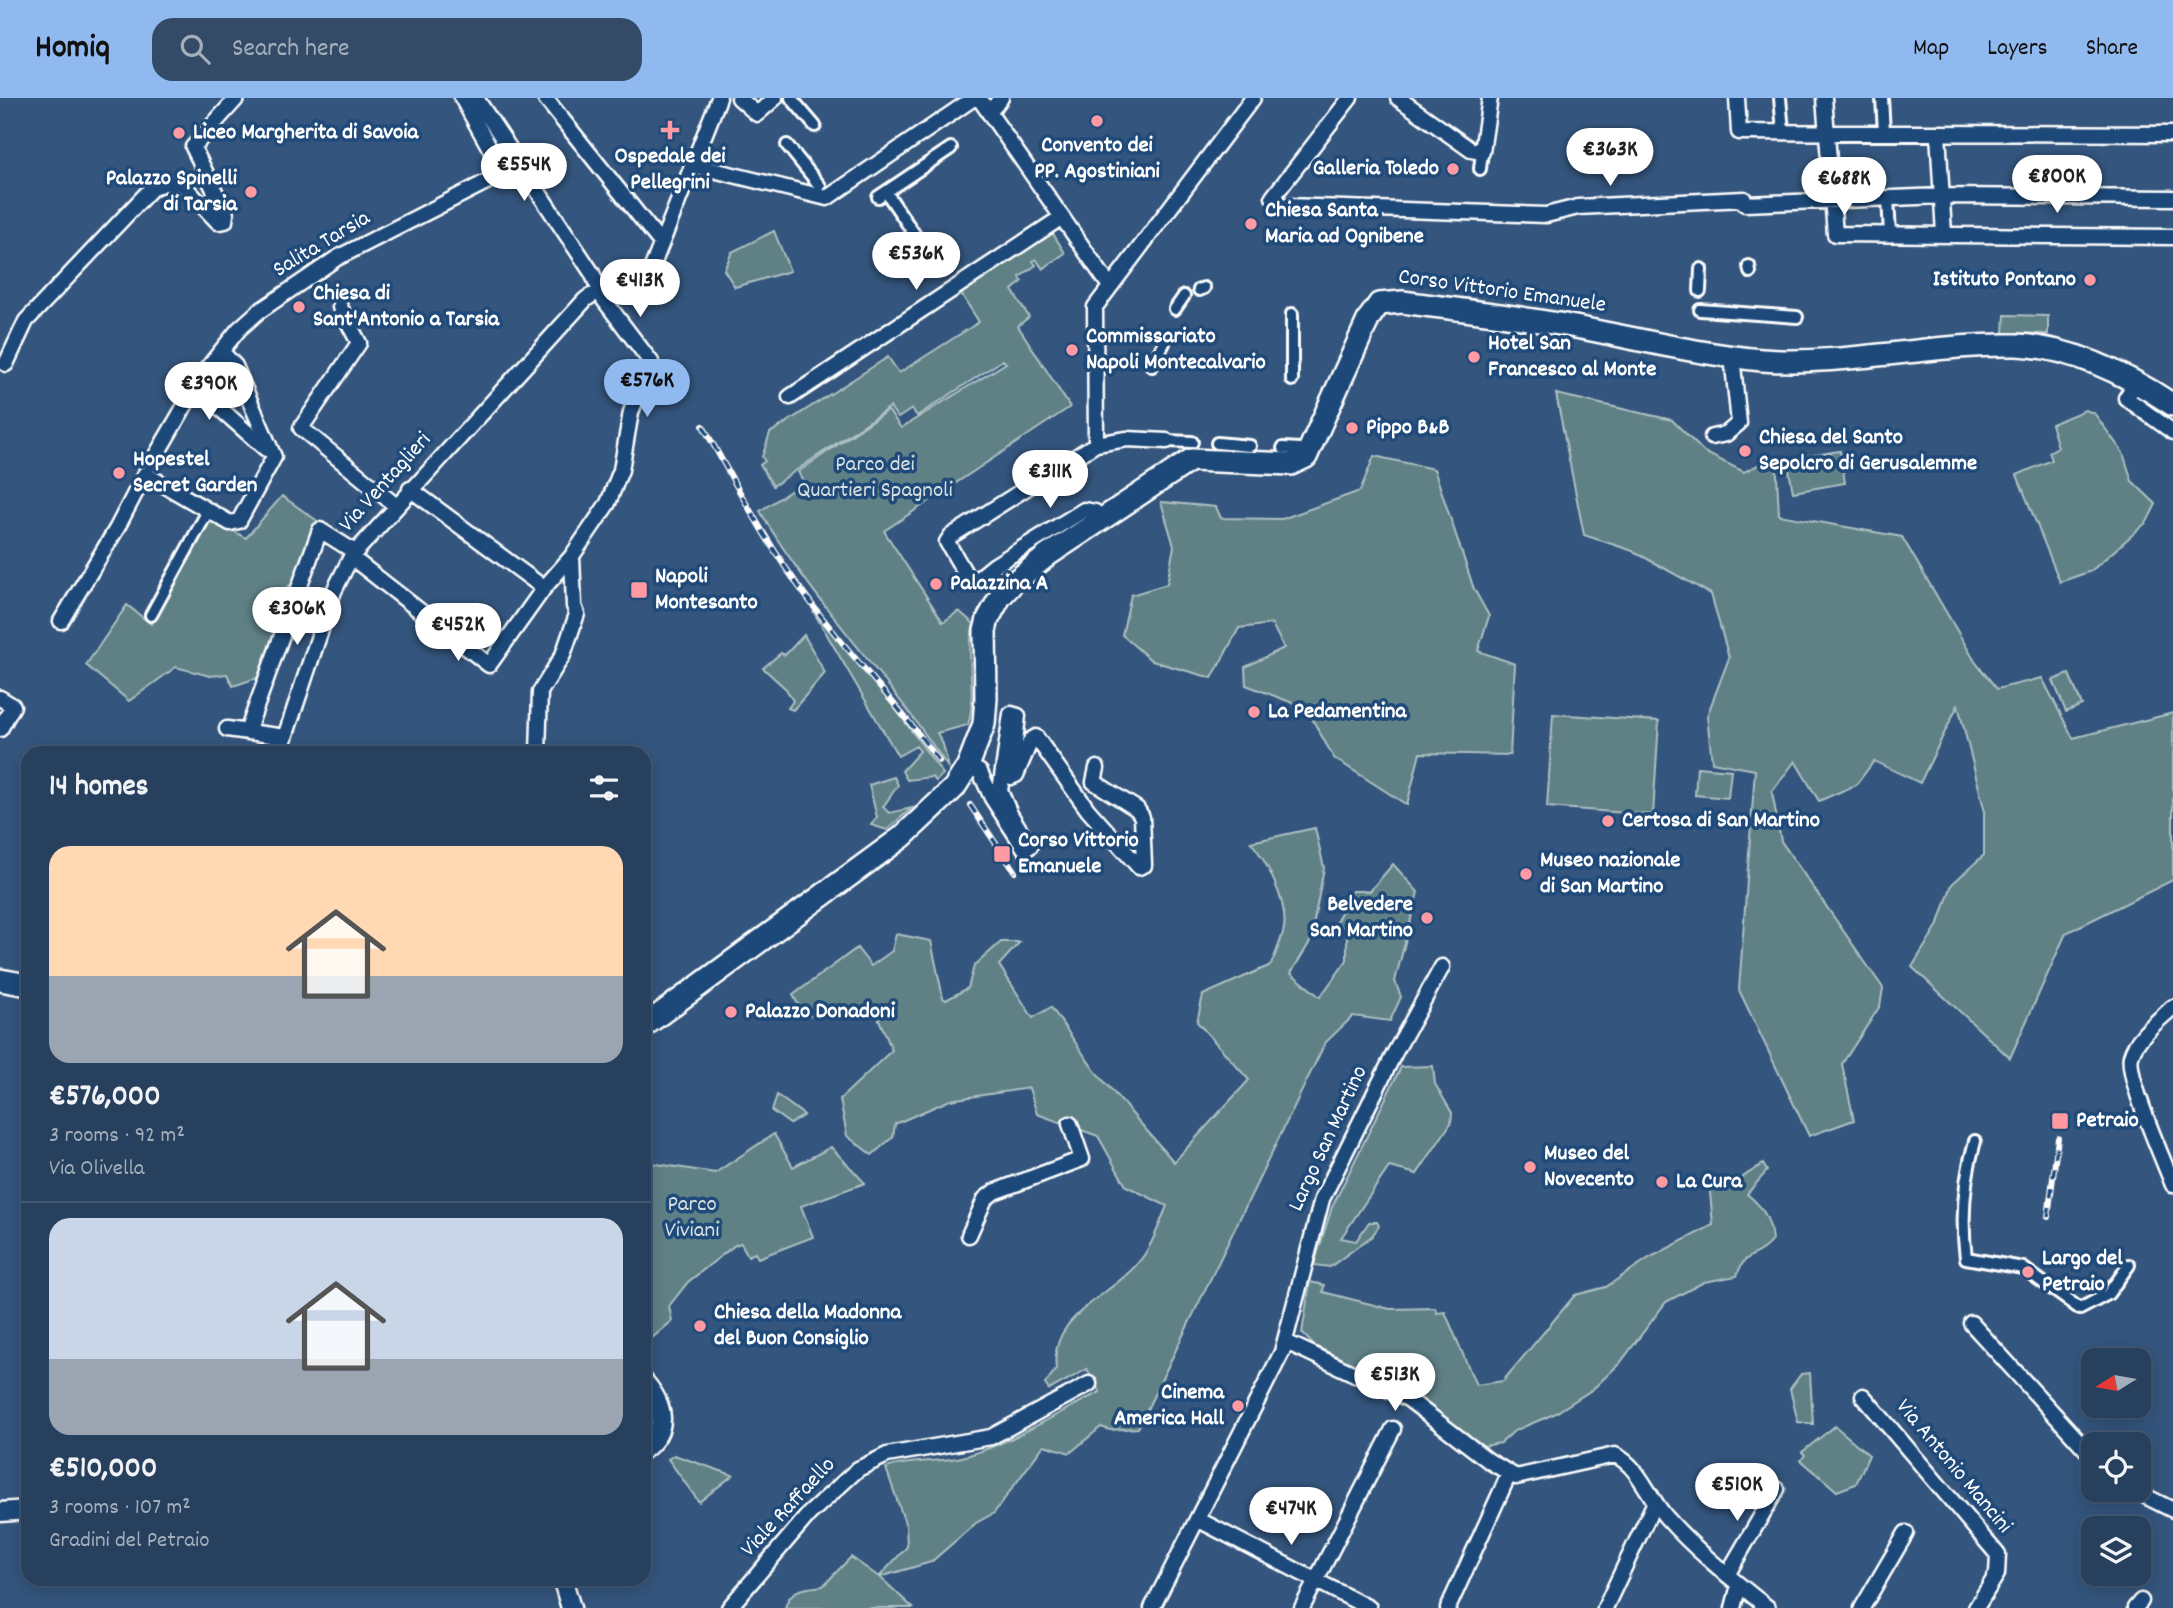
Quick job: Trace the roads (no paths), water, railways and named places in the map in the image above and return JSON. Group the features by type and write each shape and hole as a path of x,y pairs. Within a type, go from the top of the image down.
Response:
{"main road":[{"name":"Corso Vittorio Emanuele","path":"651,1021 904,835 942,803 968,766 984,724 985,632 992,609 1013,583 1100,520 1191,460 1291,464 1302,461 1317,438 1369,318 1377,305 1385,301 1557,324 1732,356 1809,361 2015,345 2071,356 2136,383 2173,405"},
{"path":"0,980 21,984"}],"street":[{"path":"4,369 26,321 150,189 163,183 182,184 218,222 225,221 226,214 193,147 237,98"},
{"name":"Salita Tarsia","path":"61,621 102,555 148,469 201,392 221,351 258,312 337,258 500,174 502,170 462,98"},
{"path":"545,98 664,239"},
{"path":"600,290 628,287 645,280 652,272 719,98"},
{"path":"740,98 757,114 775,98"},
{"path":"790,98 815,126"},
{"path":"693,165 827,198 976,98 1109,285"},
{"path":"989,113 1001,98"},
{"path":"1096,444 1095,307 1253,98"},
{"path":"1273,197 1350,98"},
{"path":"1398,98 1471,150 1482,152"},
{"path":"1480,169 1490,98"},
{"path":"1737,98 1740,132 2173,134"},
{"path":"1780,98 1783,131"},
{"path":"1824,98 1835,234 2173,237"},
{"path":"1882,98 1884,132"},
{"path":"247,732 320,530 489,665 544,588 572,556 608,503 621,470 631,412 651,362 600,290 592,272 480,99"},
{"path":"1938,133 1944,234"},
{"path":"787,145 820,186"},
{"path":"895,248 915,235 882,194 951,148"},
{"path":"1287,205 1546,215 1578,207 1744,201 1942,196 2173,198"},
{"path":"1888,198 1889,234"},
{"path":"1287,205 1300,215"},
{"path":"790,397 1062,217"},
{"path":"1700,291 1701,269"},
{"name":"Via Ventaglieri","path":"282,746 334,591 353,555 395,505 584,300 600,290"},
{"path":"1175,309 1184,296"},
{"path":"340,307 359,343 302,428 395,505"},
{"path":"1700,310 1752,311 1797,317"},
{"path":"1292,314 1293,380"},
{"path":"1152,366 1164,343"},
{"path":"148,469 208,511 230,523 239,521 274,461 274,455 262,435 233,363 221,351"},
{"path":"1712,437 1726,434 1738,423 1732,356"},
{"path":"2136,383 2126,398 2173,432"},
{"path":"201,392 274,455"},
{"path":"1100,520 1094,512 1084,510 974,582 969,580 947,542 951,536 1096,444 1127,439 1192,442"},
{"path":"1217,443 1250,446"},
{"path":"1283,448 1300,449"},
{"path":"410,489 544,588"},
{"path":"151,615 208,511"},
{"path":"538,746 540,692 563,655 578,614 574,606 572,556"},
{"path":"0,698 13,706 0,729"},
{"path":"968,766 980,772 992,799 1025,849 1030,846 1010,814 1000,791 1011,714 1018,716 1011,777 1016,775 1031,740 1036,737 1088,810 1139,867 1144,865 1142,817 1137,809 1094,782 1097,768"},
{"path":"227,729 285,737"},
{"name":"Largo San Martino","path":"1152,1608 1286,1342 1322,1199 1394,1054 1443,967"},
{"path":"2173,1007 2140,1040 2131,1058 2147,1117 2173,1185"},
{"path":"969,1235 985,1199 994,1192 1082,1159 1070,1124"},
{"path":"1975,1141 1968,1167 1962,1227 1966,1258 2023,1268 2080,1309 2108,1294 2129,1265"},
{"path":"1971,1323 2081,1444"},
{"path":"1286,1342 1408,1399 1516,1478 1615,1455 1628,1462 1665,1517 1727,1575 1768,1608"},
{"name":"Viale Raffaello","path":"729,1608 809,1514 858,1469 887,1455 991,1437 1088,1384"},
{"path":"651,1391 659,1402 662,1418 660,1433 651,1442"},
{"name":"Via Antonio Mancini","path":"1863,1396 1998,1555 1997,1574 1976,1608"},
{"path":"1302,1608 1393,1429"},
{"path":"1448,1608 1509,1474"},
{"path":"1727,1575 1777,1489"},
{"path":"2151,1499 2173,1510"},
{"path":"1605,1608 1655,1502"},
{"path":"0,1507 21,1505"},
{"path":"0,1512 21,1510"},
{"path":"1197,1518 1369,1608"},
{"path":"1861,1608 1906,1533"},
{"path":"1733,1608 1739,1585"},
{"path":"564,1586 571,1608"}],"railway":[{"path":"703,426 793,578 939,761"},
{"path":"970,805 1015,872"},
{"path":"2048,1217 2058,1138"}],"place":[{"name":"Convento dei PP. Agostiniani","path":"1097,121"},
{"name":"Ospedale dei Pellegrini","path":"670,130"},
{"name":"Liceo Margherita di Savoia","path":"179,133"},
{"name":"Galleria Toledo","path":"1453,169"},
{"name":"Palazzo Spinelli di Tarsia","path":"251,192"},
{"name":"Chiesa Santa Maria ad Ognibene","path":"1251,224"},
{"name":"Istituto Pontano","path":"2090,280"},
{"name":"Chiesa di Sant'Antonio a Tarsia","path":"299,307"},
{"name":"Commissariato Napoli Montecalvario","path":"1072,350"},
{"name":"Hotel San Francesco al Monte","path":"1474,357"},
{"name":"Pippo B&B","path":"1352,428"},
{"name":"Chiesa del Santo Sepolcro di Gerusalemme","path":"1745,451"},
{"name":"Hopestel Secret Garden","path":"119,473"},
{"name":"Palazzina A","path":"936,584"},
{"name":"Napoli Montesanto","path":"639,590"},
{"name":"La Pedamentina","path":"1254,712"},
{"name":"Certosa di San Martino","path":"1608,821"},
{"name":"Corso Vittorio Emanuele","path":"1002,854"},
{"name":"Museo nazionale di San Martino","path":"1526,874"},
{"name":"Belvedere San Martino","path":"1427,918"},
{"name":"Palazzo Donadoni","path":"731,1012"},
{"name":"Petraio","path":"2060,1121"},
{"name":"Museo del Novecento","path":"1530,1167"},
{"name":"La Cura","path":"1662,1182"},
{"name":"Largo del Petraio","path":"2028,1272"},
{"name":"Chiesa della Madonna del Buon Consiglio","path":"700,1326"},
{"name":"Cinema America Hall","path":"1238,1406"}],"park label":[{"name":"Parco dei Quartieri Spagnoli","path":"875,478"},
{"name":"Parco Viviani","path":"692,1218"}]}
